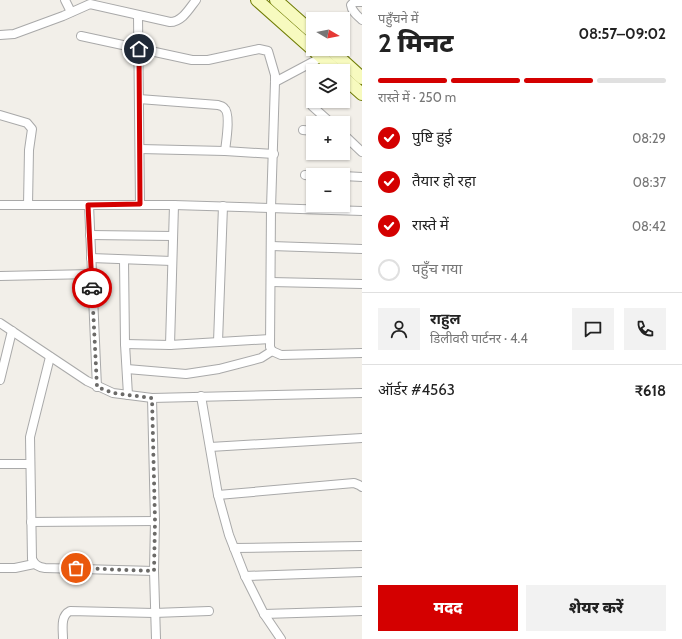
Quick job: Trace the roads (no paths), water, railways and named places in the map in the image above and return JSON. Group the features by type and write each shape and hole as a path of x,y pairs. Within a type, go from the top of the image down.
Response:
{"main road":[{"path":"257,0 306,38"},
{"path":"276,0 306,27"},
{"path":"330,56 362,78"},
{"path":"350,83 362,94"}],"street":[{"path":"64,0 72,12"},
{"path":"0,35 14,34 90,4 108,4 138,16 175,22 183,17 196,0"},
{"path":"362,2 354,2 351,5 355,14 362,20"},
{"path":"138,16 140,204"},
{"path":"81,36 192,60 208,60 264,49 268,51 275,82 274,154 271,208 270,347 272,351 281,355 362,353"},
{"path":"275,82 321,56"},
{"path":"139,99 218,105 224,108 227,112 225,151"},
{"path":"314,108 323,116"},
{"path":"0,115 27,122 32,129 29,150 28,205"},
{"path":"350,141 362,152"},
{"path":"140,149 274,154"},
{"path":"350,176 362,177"},
{"path":"0,205 140,204 362,211"},
{"path":"88,205 97,387"},
{"path":"170,346 174,205"},
{"path":"218,342 223,206"},
{"path":"90,235 172,236"},
{"path":"271,246 362,249"},
{"path":"91,258 172,261"},
{"path":"124,260 128,395"},
{"path":"0,276 92,274"},
{"path":"271,282 362,284"},
{"path":"0,323 97,387 113,393 152,398 362,393"},
{"path":"0,380 12,331"},
{"path":"126,344 170,346 270,339"},
{"path":"127,369 186,374 219,369 261,358 272,351"},
{"path":"50,357 31,428 29,444 32,559 34,564 45,568 154,571"},
{"path":"201,396 218,495 229,535 245,576 264,614 282,639"},
{"path":"152,398 155,521 154,613 156,639"},
{"path":"210,447 362,438"},
{"path":"0,464 30,464"},
{"path":"218,495 354,483 362,487"},
{"path":"31,522 155,521"},
{"path":"234,548 362,546"},
{"path":"0,568 15,568 34,564"},
{"path":"245,576 362,572"},
{"path":"63,639 63,618 65,614 70,611 154,613 209,611"},
{"path":"264,614 362,611"}]}
